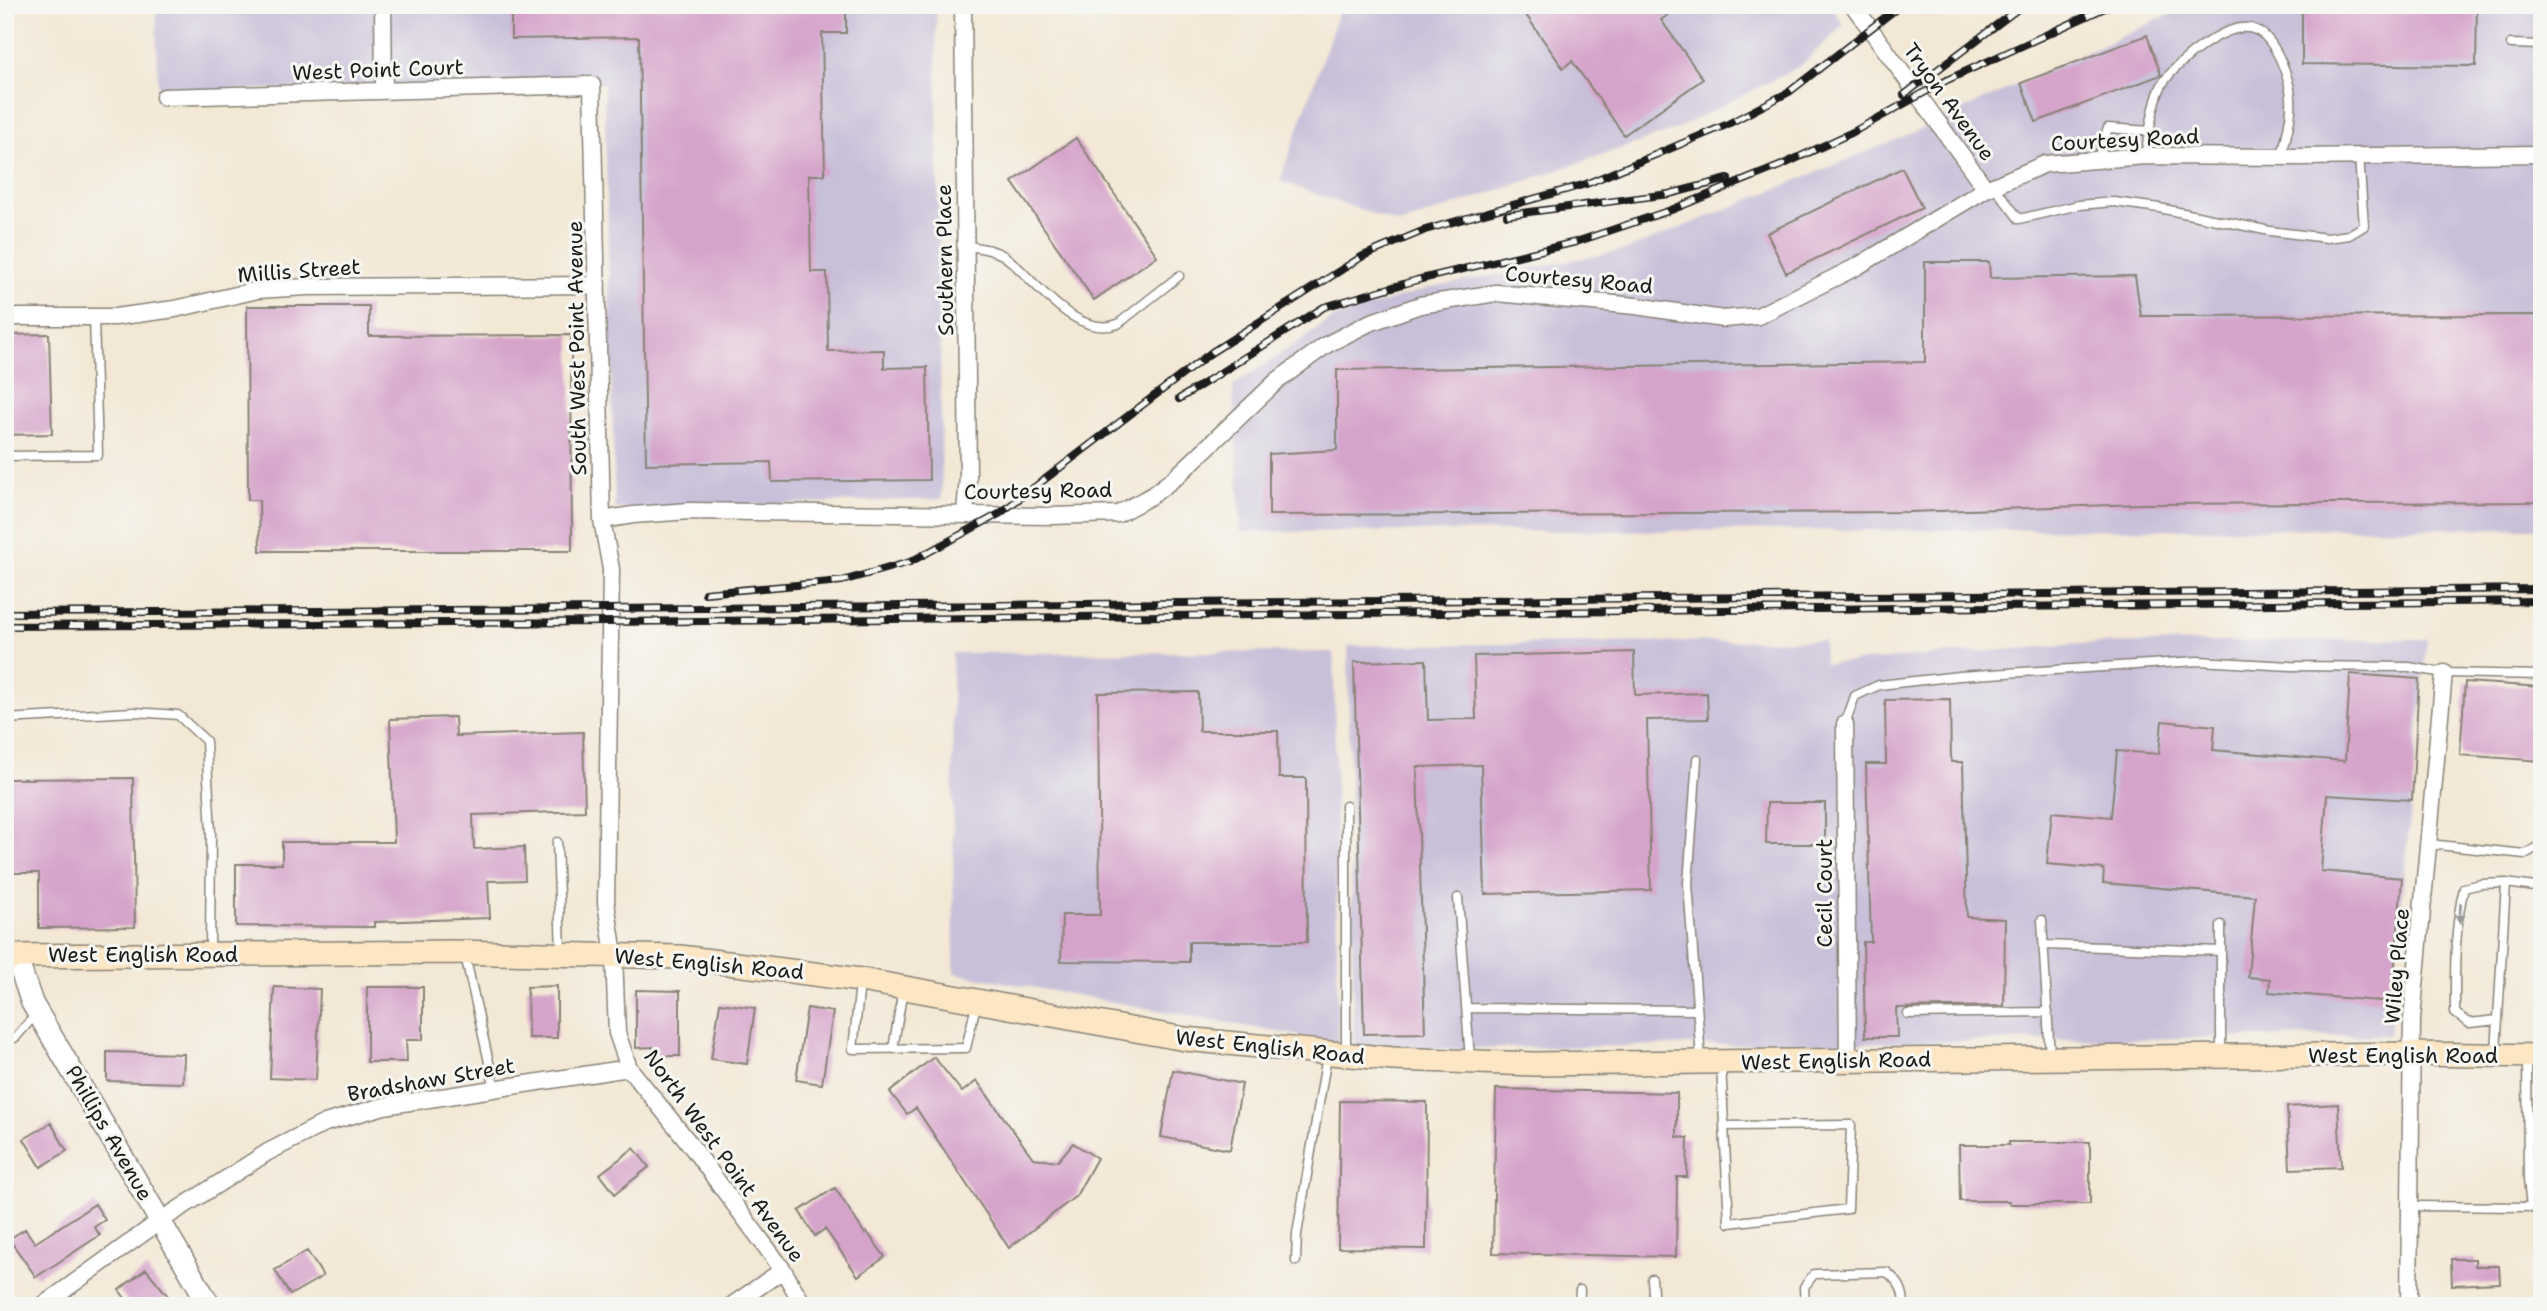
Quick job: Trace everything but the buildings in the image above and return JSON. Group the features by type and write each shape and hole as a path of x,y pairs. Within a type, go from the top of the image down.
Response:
{"main road":[{"name":"West English Road","path":"9,956 465,953 680,957 861,980 1185,1039 1393,1059 1534,1064 2412,1054 2535,1056"}],"street":[{"path":"383,5 384,91"},
{"name":"Southern Place","path":"963,5 968,477 965,513"},
{"name":"Tryon Avenue","path":"1853,5 1990,188"},
{"name":"West Point Court","path":"164,97 592,85"},
{"name":"South West Point Avenue","path":"592,85 602,520 611,569 610,609"},
{"name":"Courtesy Road","path":"602,520 690,511 1052,516 1118,514 1151,496 1176,477 1278,381 1326,345 1369,323 1420,305 1496,293 1636,306 1723,318 1758,316 1858,265 1990,188 2045,164 2145,156 2542,154"},
{"name":"Millis Street","path":"5,317 115,317 175,309 258,290 306,287 597,285"},
{"name":"North West Point Avenue","path":"610,609 606,903 614,954 617,1034 629,1068 686,1139 783,1270 804,1306"},
{"name":"Wiley Place","path":"2410,1306 2412,1019 2444,673"},
{"name":"Cecil Court","path":"1845,724 1847,1061"},
{"name":"Phillips Avenue","path":"9,956 38,1012 210,1306"},
{"name":"Bradshaw Street","path":"42,1306 160,1220 268,1152 326,1123 384,1106 629,1068"},
{"path":"731,1306 783,1270"}],"lane":[{"path":"2145,156 2161,86 2192,54 2216,38 2240,27 2257,30 2279,54 2292,99 2283,157"},
{"path":"2511,44 2542,45"},
{"path":"2098,160 2108,128 2150,131"},
{"path":"1990,188 2019,219 2079,205 2114,202 2159,208 2270,231 2327,238 2349,236 2364,226 2359,156"},
{"path":"965,246 985,248 1005,256 1051,302 1090,324 1105,327 1118,324 1179,276"},
{"path":"5,456 98,455 94,317"},
{"path":"1845,724 1855,696 1879,685 1959,676 2198,661 2291,666 2409,667 2444,673 2542,675"},
{"path":"5,719 134,712 178,715 206,741 211,833 210,954"},
{"path":"1698,759 1688,884 1698,1010 1724,1126 1729,1223 1848,1209 1851,1125 1724,1126"},
{"path":"1296,1261 1297,1234 1337,1054 1346,806"},
{"path":"2428,844 2525,854 2539,846 2542,841"},
{"path":"557,842 562,954"},
{"path":"2496,1055 2506,883"},
{"path":"2498,1020 2469,1023 2455,1013 2460,901 2464,888 2506,883 2542,888"},
{"path":"1458,898 1470,1062"},
{"path":"2042,920 2050,1058"},
{"path":"2221,925 2221,1057"},
{"path":"2044,945 2221,951"},
{"path":"465,953 495,1089"},
{"path":"861,980 853,1049 966,1048 976,1001"},
{"path":"893,1049 903,987"},
{"path":"1466,1008 1698,1010"},
{"path":"5,1043 16,1037 38,1012"},
{"path":"1908,1014 2048,1012"},
{"path":"2532,1207 2529,1179 2535,1056"},
{"path":"2410,1206 2532,1207 2542,1214"},
{"path":"1805,1306 1804,1287 1814,1274 1887,1272 1901,1287 1904,1306"},
{"path":"1652,1279 1654,1306"},
{"path":"1579,1306 1580,1290"}],"shaded area":[{"path":"156,5 936,5 942,499 615,509 604,83 158,91"},
{"path":"1341,5 1830,5 1844,25 1800,66 1675,130 1400,224 1280,181"},
{"path":"2190,5 2542,5 2542,528 1241,532 1233,386 1332,319 1429,288 1626,250 1903,137"},
{"path":"2427,639 2389,1035 1354,1050 1348,646 1823,640 1824,664 2081,644"},
{"path":"1334,652 1338,1043 954,973 952,653"}],"railway":[{"path":"705,593 842,581 910,562 999,514 1212,352 1363,256 1425,230 1586,184 1726,125 1789,92 1901,5"},
{"path":"1904,95 2023,5"},
{"path":"1179,399 1324,307 1417,280 1576,242 1671,210 1782,165 1853,132 1947,80 2111,5"},
{"path":"1507,215 1669,194 1728,179"},
{"path":"5,613 2542,589"},
{"path":"5,626 2542,601"}]}
